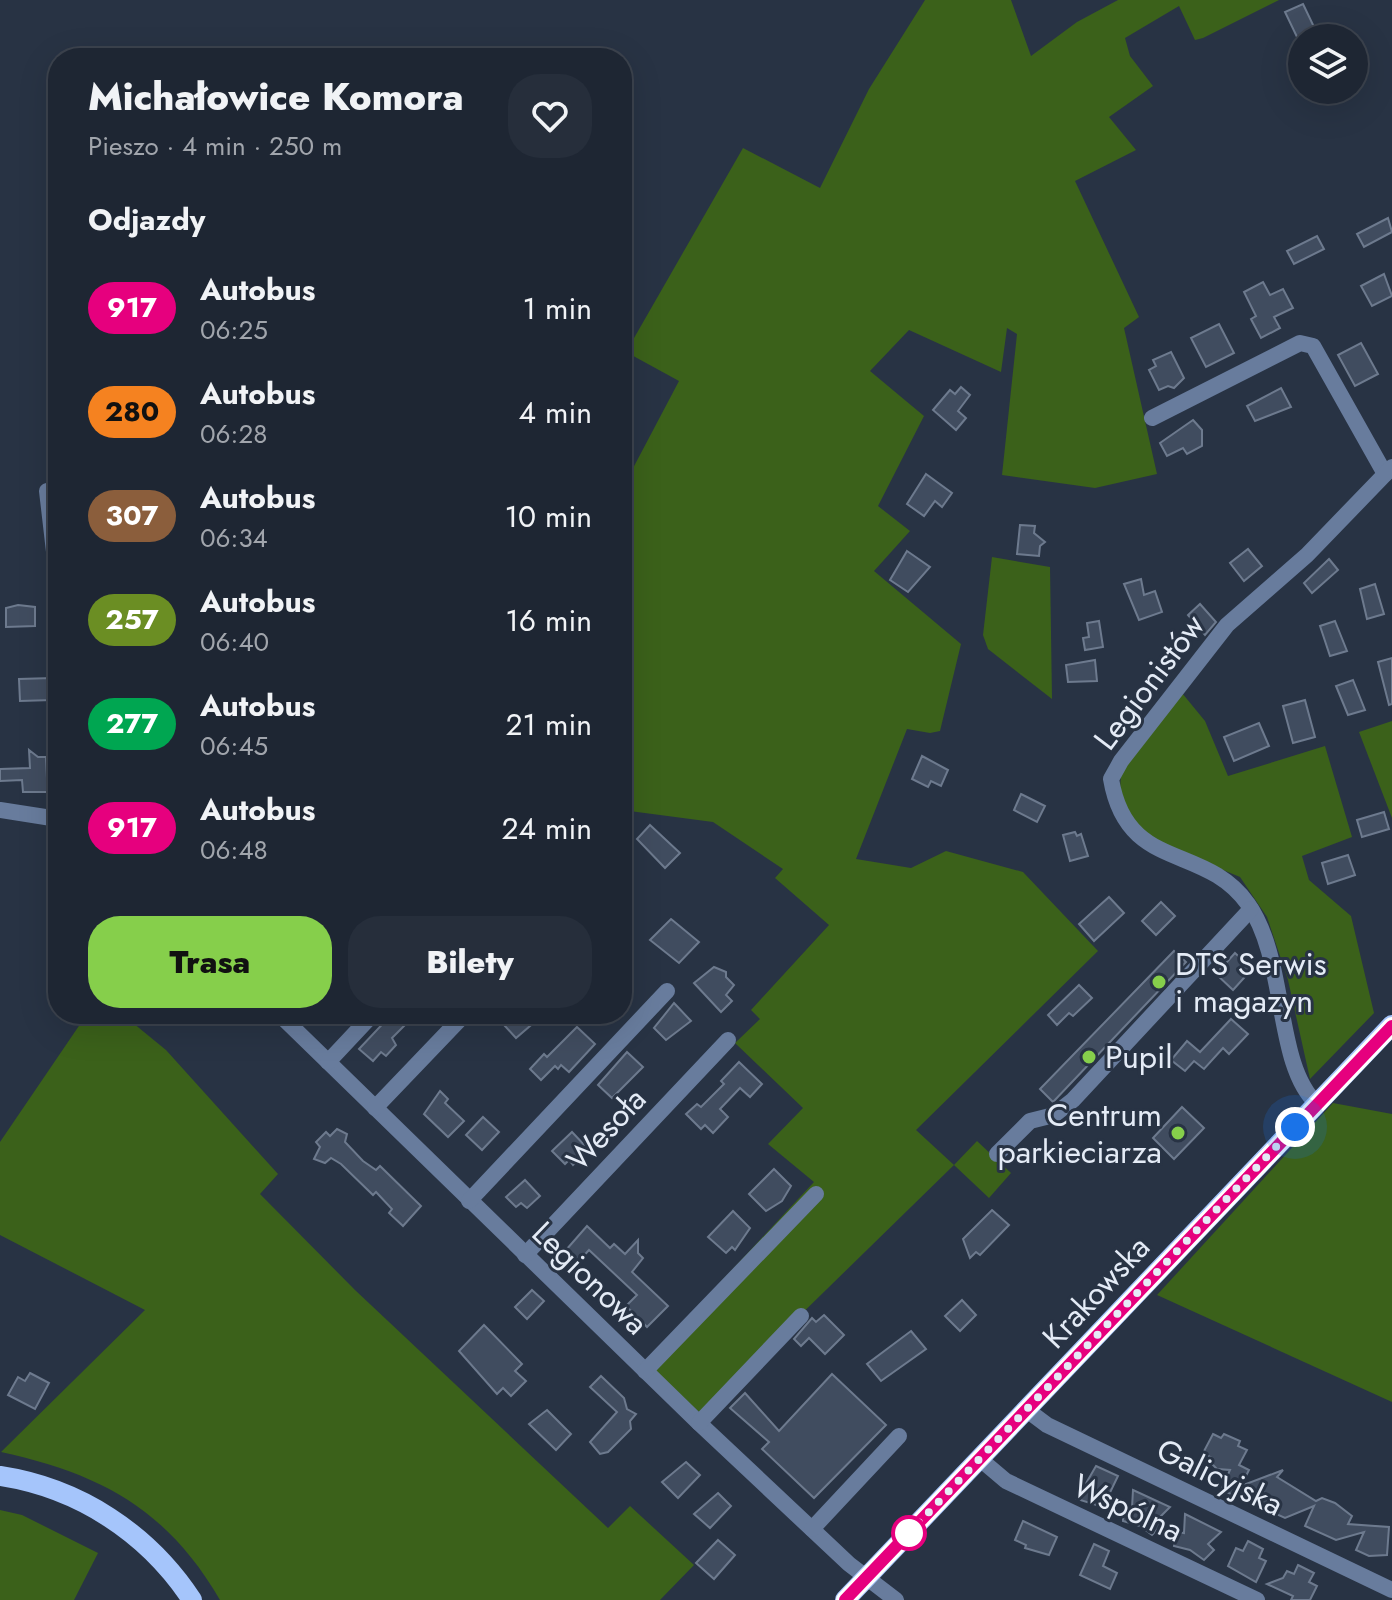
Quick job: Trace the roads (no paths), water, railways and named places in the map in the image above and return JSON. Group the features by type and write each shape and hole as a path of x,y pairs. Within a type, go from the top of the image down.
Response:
{"main road":[{"name":"Krakowska","path":"845,1600 1392,1025"},
{"path":"0,1476 56,1490 106,1515 147,1546 192,1600"}],"street":[{"path":"1152,418 1300,343 1313,346 1388,471"},
{"name":"Legionistów","path":"1317,1104 1295,1076 1278,980 1263,929 1251,909 1222,876 1168,855 1135,833 1120,815 1111,779 1121,761 1227,625 1307,555 1388,471"},
{"path":"47,491 48,500"},
{"path":"0,810 48,817"},
{"path":"997,1154 1030,1121 1054,1115 1073,1100 1251,909"},
{"path":"469,1201 667,991"},
{"name":"Legionowa","path":"289,1024 699,1423 866,1578 896,1600"},
{"path":"328,1062 364,1024"},
{"path":"375,1108 455,1024"},
{"name":"Wesoła","path":"525,1255 728,1040"},
{"path":"645,1371 816,1194"},
{"path":"699,1423 801,1316"},
{"name":"Galicyjska","path":"1027,1410 1060,1431 1392,1590"},
{"path":"812,1529 899,1436"},
{"name":"Wspólna","path":"980,1459 1006,1481 1257,1600"}],"place":[{"name":"DTS Serwis i magazyn","path":"1159,982"},
{"name":"Pupil","path":"1089,1057"},
{"name":"Centrum parkieciarza","path":"1178,1133"}]}
